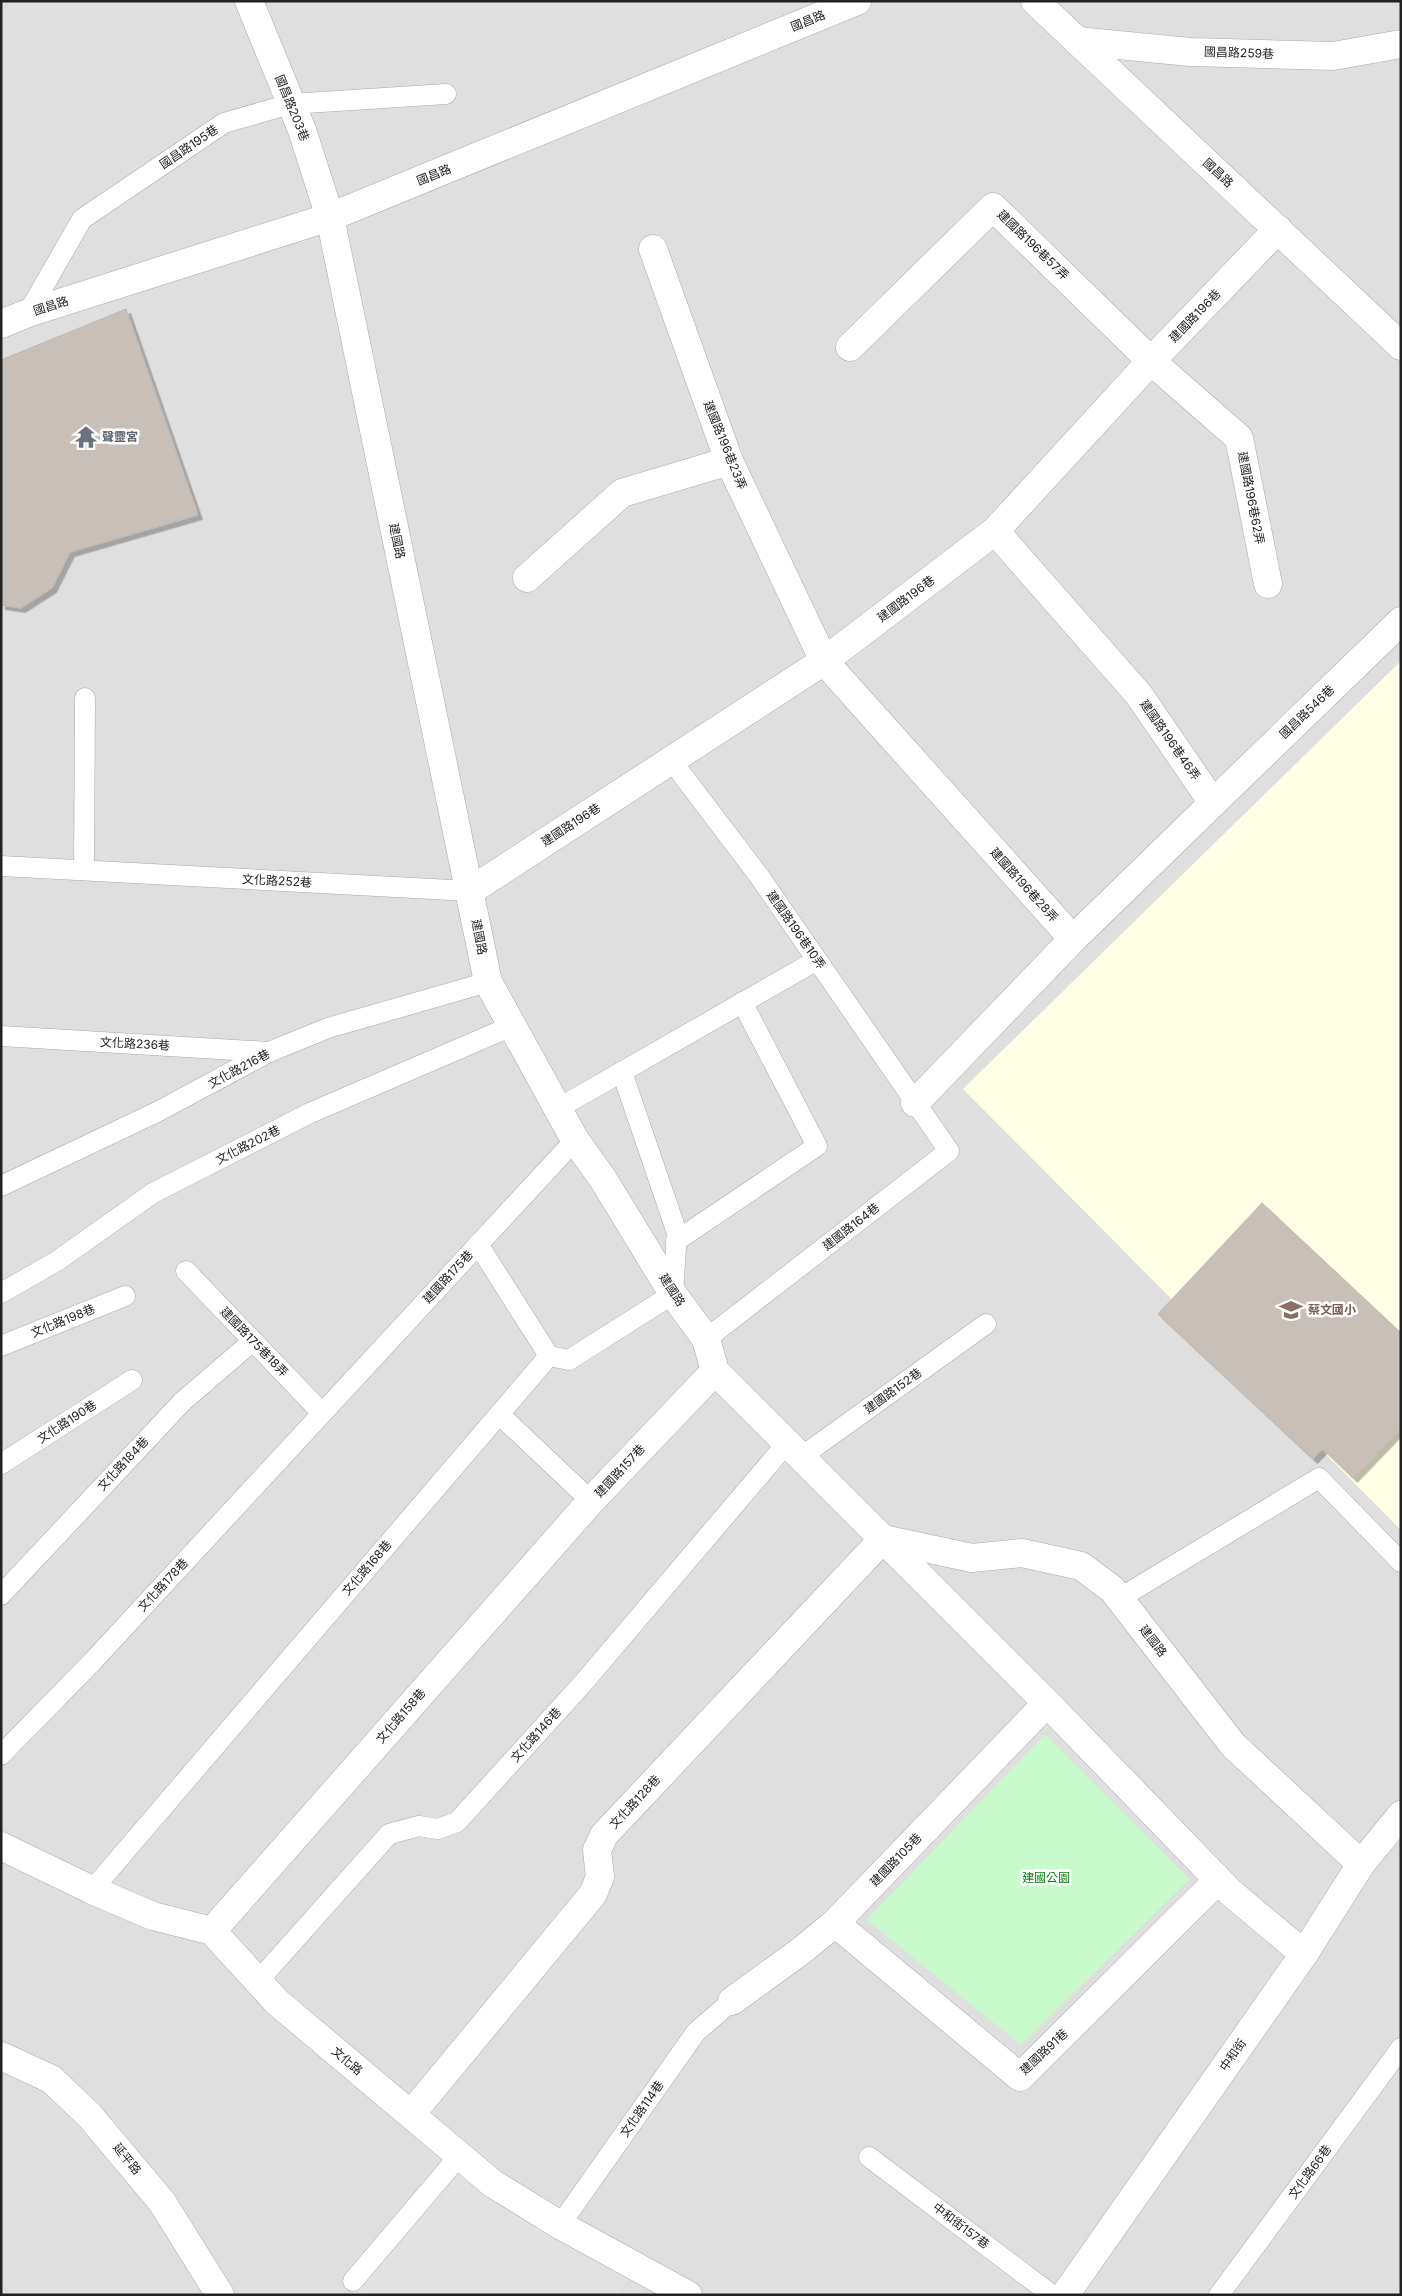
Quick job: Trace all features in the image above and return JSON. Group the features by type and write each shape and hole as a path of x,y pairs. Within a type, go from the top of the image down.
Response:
{"street":[{"name":"國昌路203巷","path":"249,1 302,130 330,217"},
{"name":"國昌路","path":"1,324 330,217 857,1"},
{"name":"國昌路","path":"1035,1 1401,346"},
{"name":"國昌路259巷","path":"1077,40 1190,52 1333,56 1401,44"},
{"name":"建國路196巷57弄","path":"850,347 993,207 1151,361"},
{"name":"建國路","path":"330,217 488,982 557,1109 575,1140 603,1179 673,1294 706,1339 715,1371 1047,1703 1218,1880 1304,1954"},
{"name":"建國路196巷","path":"470,891 824,661 995,531 1151,361 1278,229"},
{"name":"建國路196巷23弄","path":"653,249 729,461 824,661"},
{"name":"建國路196巷62弄","path":"1151,361 1239,438 1268,584"},
{"path":"526,578 622,493 729,461"},
{"name":"建國路196巷46弄","path":"995,531 1139,695 1213,803"},
{"name":"國昌路546巷","path":"1213,803 1401,621"},
{"name":"建國路196巷28弄","path":"824,661 1073,939"},
{"path":"915,1103 1073,939 1213,803"},
{"name":"建國路157巷","path":"591,1501 715,1371"},
{"name":"文化路158巷","path":"212,1931 591,1501"},
{"name":"建國路","path":"883,1539 972,1558 1022,1553 1054,1558 1081,1566 1112,1589 1120,1598 1233,1745 1361,1864"},
{"name":"文化路128巷","path":"412,2113 593,1894 600,1877 597,1850 604,1835 883,1539"},
{"name":"建國路105巷","path":"732,2001 801,1951 835,1923 1047,1703"},
{"name":"中和街","path":"1065,2295 1304,1954 1361,1864 1396,1830"},
{"path":"1,1846 92,1890 152,1916 212,1931"},
{"name":"建國路91巷","path":"835,1923 1020,2077 1218,1880"},
{"name":"文化路","path":"212,1931 284,2008 412,2113 492,2183 560,2225 688,2295"},
{"name":"延平路","path":"1,2056 51,2079 89,2115 162,2202 220,2295"}],"lane":[{"name":"國昌路195巷","path":"28,314 82,219 224,123 290,104 446,94"},
{"path":"84,870 85,698"},
{"name":"建國路196巷10弄","path":"672,760 759,876 915,1103"},
{"name":"文化路252巷","path":"1,866 470,891"},
{"path":"557,1109 817,960"},
{"name":"文化路216巷","path":"1,1186 158,1112 269,1052 328,1028 488,982"},
{"path":"676,1241 817,1146 742,1002"},
{"name":"文化路202巷","path":"1,1293 58,1261 153,1193 310,1114 512,1026"},
{"name":"文化路236巷","path":"1,1036 269,1052"},
{"path":"478,1244 548,1356 568,1360 673,1294 677,1233 622,1072"},
{"name":"建國路164巷","path":"706,1339 949,1151 915,1103"},
{"name":"建國路175巷","path":"322,1413 575,1140"},
{"name":"建國路175巷18弄","path":"186,1270 322,1413"},
{"name":"文化路198巷","path":"1,1346 125,1296"},
{"name":"建國路152巷","path":"794,1450 986,1324"},
{"name":"文化路184巷","path":"1,1595 183,1401 252,1341"},
{"name":"文化路168巷","path":"92,1890 548,1356"},
{"name":"文化路190巷","path":"1,1464 132,1380"},
{"name":"文化路178巷","path":"1,1755 93,1661 322,1413"},
{"name":"建國路157巷","path":"498,1414 591,1501"},
{"name":"文化路146巷","path":"258,1981 388,1834 419,1826 438,1828 457,1822 794,1450"},
{"path":"1120,1598 1319,1478 1401,1562"},
{"name":"文化路114巷","path":"560,2225 696,2032 732,2001"},
{"name":"文化路66巷","path":"1219,2295 1401,2048"},
{"path":"353,2281 460,2155"},
{"name":"中和街157巷","path":"869,2157 1052,2295"}],"shaded area":[{"path":"1,1 1401,1 1401,2295 1,2295"},
{"name":"蔡文國小","path":"1401,661 1401,1530 963,1089"},
{"path":"453,2158 639,2267 616,2295 358,2295 353,2281"}],"green space":[{"name":"建國公園","path":"1045,1734 1189,1879 1021,2045 867,1920"}],"building":[{"name":"聲靈宮","path":"126,309 198,515 70,552 52,588 21,608 1,605 1,360"},
{"path":"1262,1203 1401,1333 1401,1428 1353,1478 1323,1449 1313,1459 1158,1314"}],"place":[{"name":"聲靈宮","path":"86,437"},
{"name":"蔡文國小","path":"1291,1310"}]}
